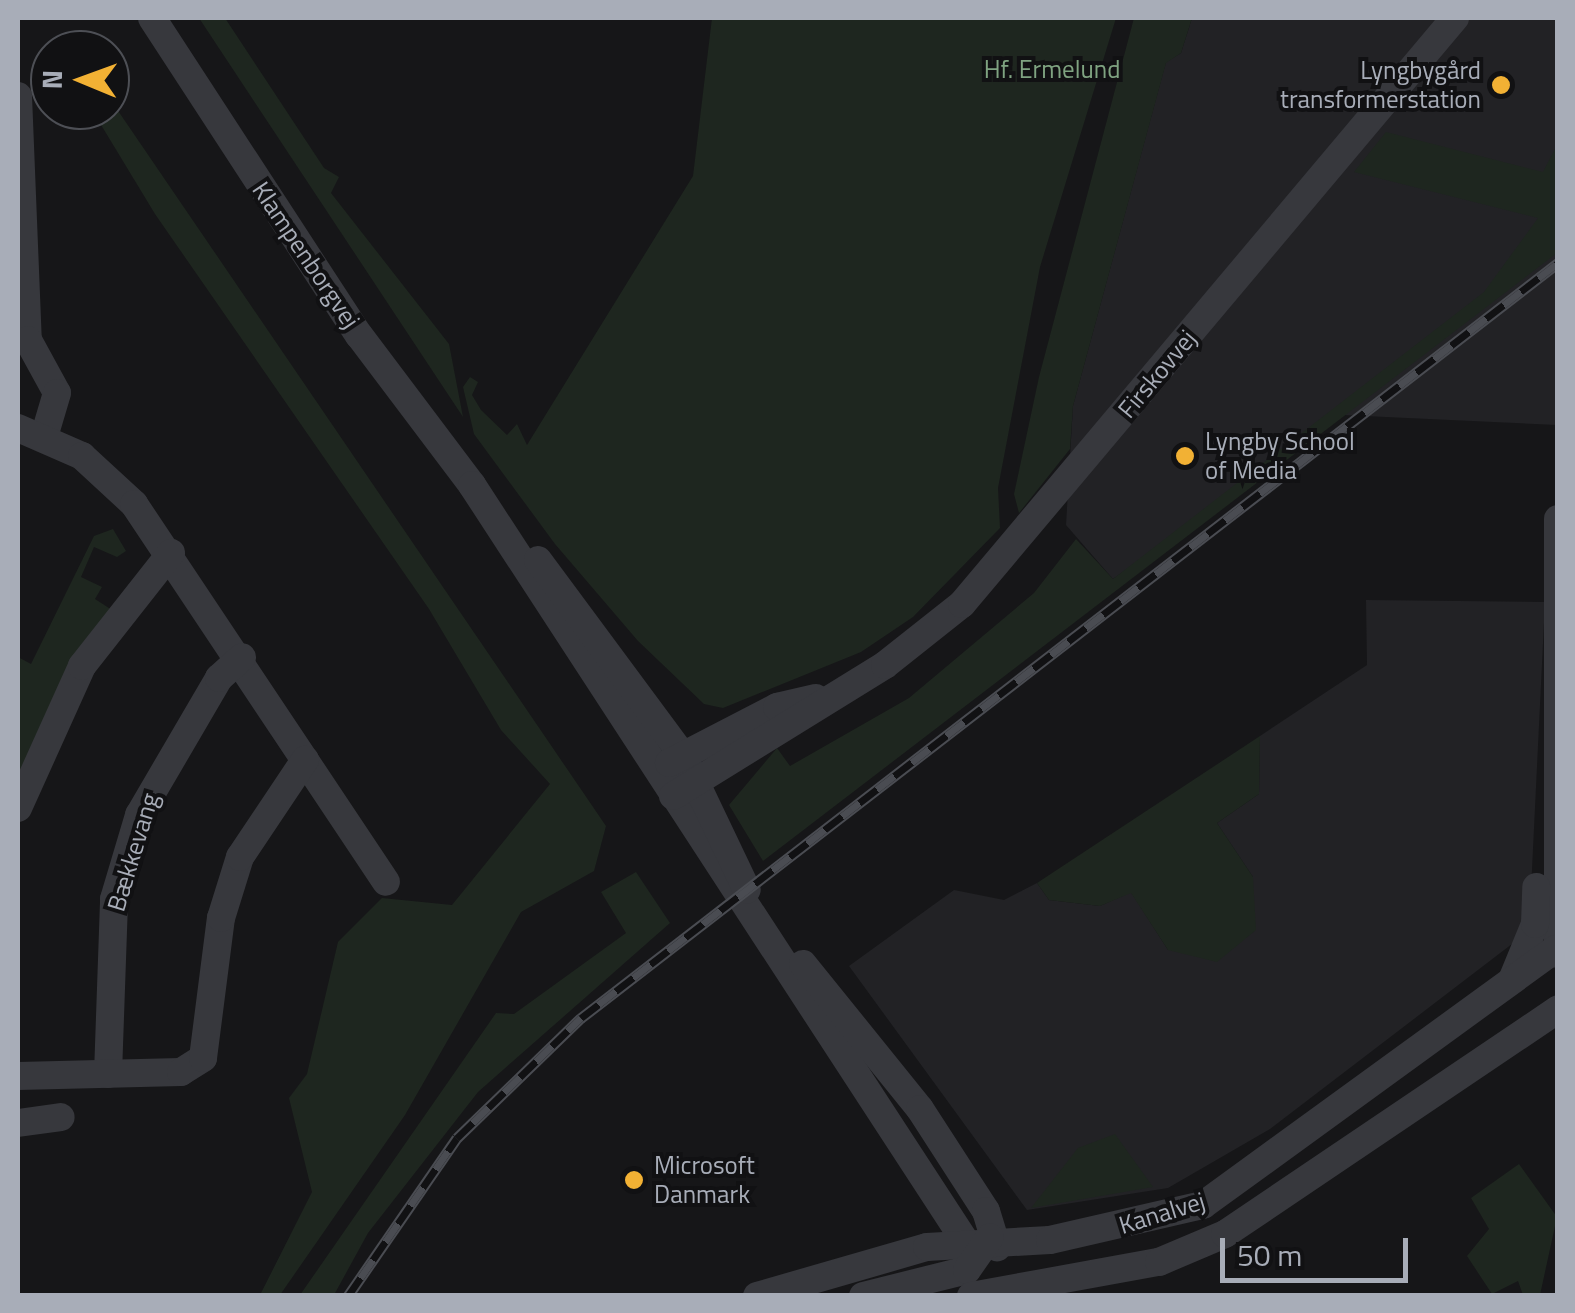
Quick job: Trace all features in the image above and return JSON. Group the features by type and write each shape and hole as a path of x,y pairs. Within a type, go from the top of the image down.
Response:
{"street":[{"name":"Klampenborgvej","path":"152,18 359,335 472,484 506,514 671,762 686,791"},
{"name":"Firskovvej","path":"686,791 828,695 886,665 962,604 1455,18"},
{"path":"18,96 28,340 57,392 31,433 115,482 171,553 386,882"},
{"path":"1557,952 1558,519"},
{"path":"18,808 73,680 171,553"},
{"name":"Bækkevang","path":"108,1074 114,899 140,816 219,678 242,658"},
{"name":"Firskovvej","path":"671,762 777,707 828,695"},
{"path":"18,1076 182,1072 203,1058 221,918 240,857 305,760"},
{"path":"686,791 754,903 879,1050 986,1211 985,1247 968,1270 862,1296"},
{"path":"686,791 985,1247"},
{"path":"1511,982 1535,924 1537,837 1556,807"},
{"name":"Kanalvej","path":"757,1296 927,1246 985,1247 1203,1206 1557,952"},
{"name":"Kanalvej","path":"972,1296 1159,1262 1225,1234 1515,1030 1558,1009"},
{"path":"1515,1030 1558,1025"},
{"path":"18,1123 61,1117"}],"shaded area":[{"path":"1192,18 1557,18 1557,425 1343,415 1113,579 1066,525 1073,406 1166,62 1181,53"},
{"path":"1366,600 1545,602 1529,931 1270,1129 1168,1188 1027,1210 849,966 954,890 1004,900 1037,883 1049,900 1100,906 1131,892 1168,950 1253,877 1217,823 1259,794 1260,736 1367,665"}],"green space":[{"path":"199,18 225,18 324,168 339,177 331,193 449,344 463,417"},
{"name":"Hf. Ermelund","path":"712,18 1116,18 1040,267 998,488 1000,528 913,617 861,652 723,708 704,704 638,641 555,544 474,434 463,387 470,377 478,382 472,395 481,410 507,435 517,424 527,445 693,176"},
{"path":"1134,18 1192,18 1181,53 1166,63 1073,406 1070,449 1019,513 1014,494 1039,377"},
{"path":"130,128 606,826 594,871 521,912 405,1115 280,1295 260,1295 312,1192 289,1098 307,1074 338,942 382,898 452,905 550,784 501,730 429,609 155,214 104,130"},
{"path":"1386,132 1543,172 1557,145 1557,253 763,861 729,805 777,748 790,766 909,698 1034,593 1076,539 1113,579 1484,292 1538,218 1354,172"},
{"path":"113,529 126,551 117,557 94,547 81,577 102,587 95,599 112,610 18,782 18,657 31,664 94,536"},
{"path":"1260,736 1259,794 1217,823 1253,877 1256,930 1217,962 1168,950 1131,893 1100,906 1049,900 1037,883"},
{"path":"636,872 670,923 478,1092 368,1233 334,1295 300,1295 496,1013 514,1014 626,933 601,892"},
{"path":"1115,1134 1153,1187 1031,1208 1078,1148"},
{"path":"1519,1164 1557,1217 1540,1295 1523,1295 1518,1281 1492,1294 1467,1256 1489,1229 1471,1198"}],"railway":[{"path":"348,1296 457,1138 581,1018 1558,263"}],"place":[{"name":"Lyngbygård transformerstation","path":"1501,85"},
{"name":"Lyngby School of Media","path":"1185,456"},
{"name":"Microsoft Danmark","path":"634,1180"}]}
